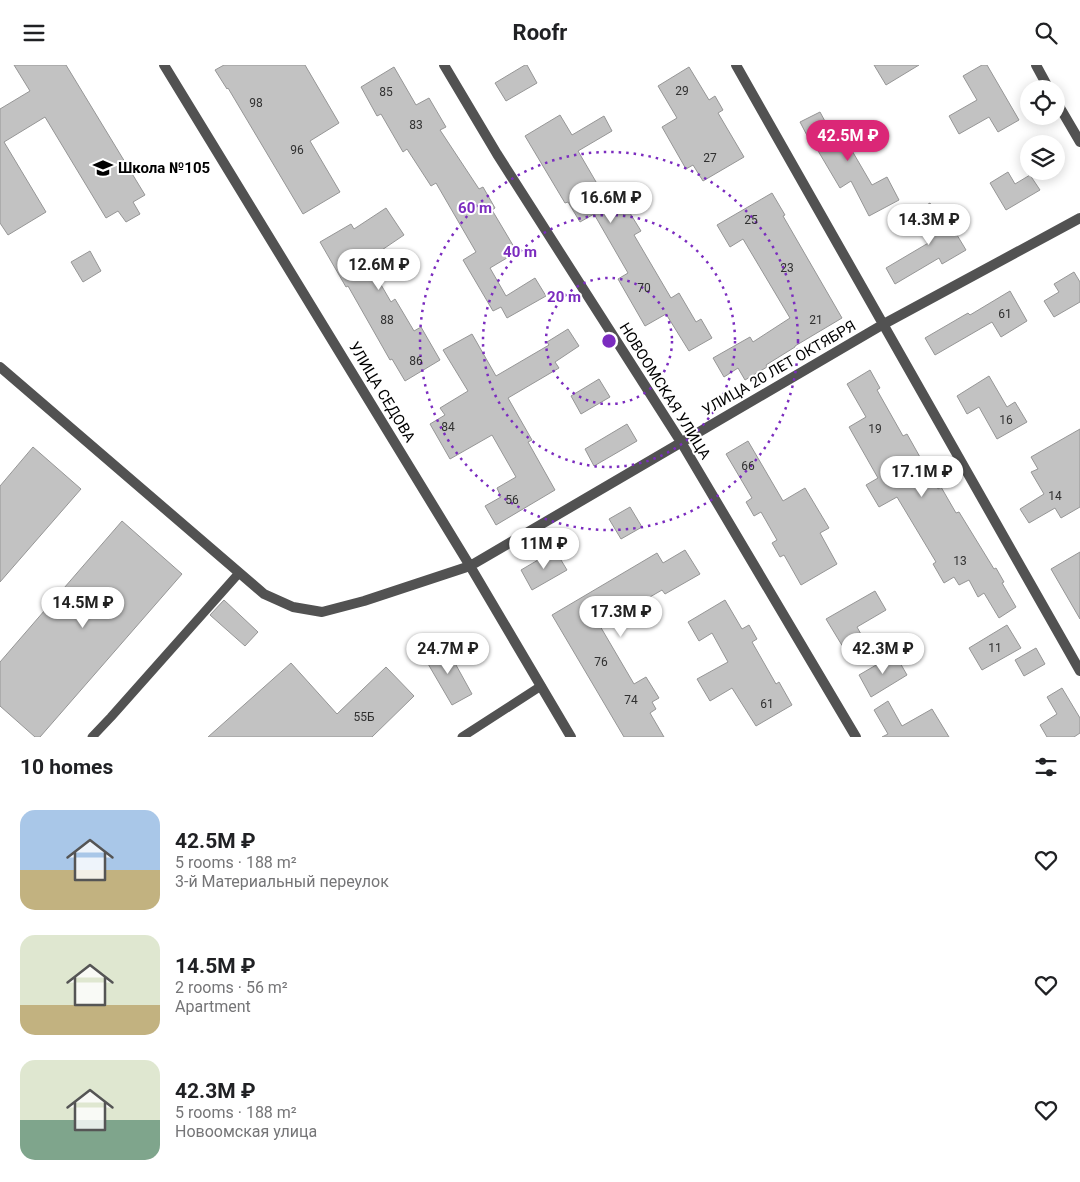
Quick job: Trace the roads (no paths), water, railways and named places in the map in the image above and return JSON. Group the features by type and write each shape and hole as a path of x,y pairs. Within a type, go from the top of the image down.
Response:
{"street":[{"name":"УЛИЦА СЕДОВА","path":"164,65 470,566 571,737"},
{"name":"НОВООМСКАЯ УЛИЦА","path":"444,65 497,155 680,442 856,737"},
{"path":"736,65 1080,671"},
{"path":"1036,65 1044,80"},
{"path":"1065,116 1080,142"},
{"name":"УЛИЦА 20 ЛЕТ ОКТЯБРЯ","path":"0,367 264,594 293,607 322,612 364,601 470,566 882,325 1080,217"}],"lane":[{"path":"92,737 112,717 239,573"},
{"path":"462,737 541,686"}],"place":[{"name":"Школа №105","path":"103,168"}]}
